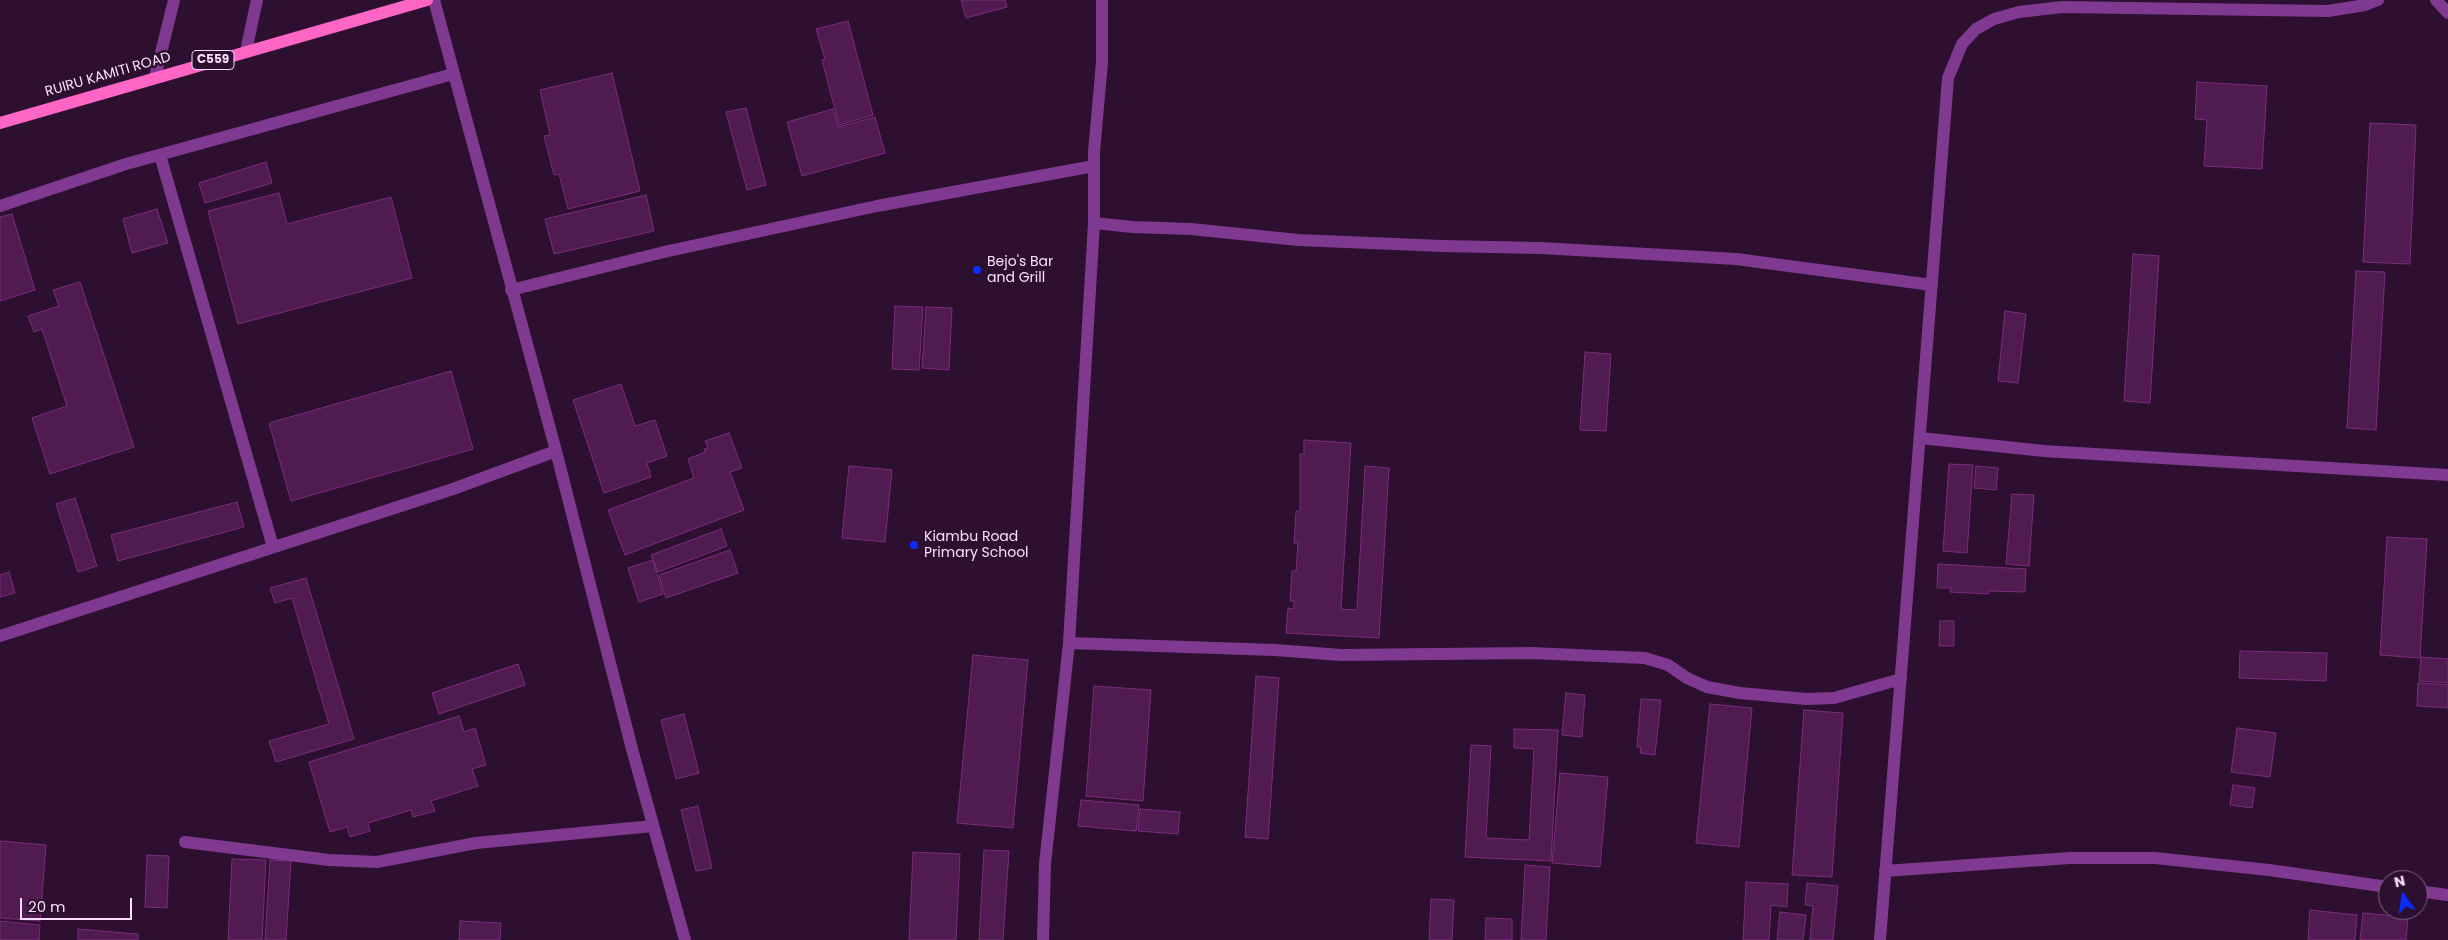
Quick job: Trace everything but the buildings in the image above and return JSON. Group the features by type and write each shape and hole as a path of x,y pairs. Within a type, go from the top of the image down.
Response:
{"main road":[{"name":"RUIRU KAMITI ROAD","path":"0,123 155,76 427,0"}],"street":[{"path":"155,76 174,0"},
{"path":"246,51 257,0"},
{"path":"434,0 556,451 632,749 684,940"},
{"path":"1043,940 1045,864 1069,643 1094,223 1094,166 1102,62 1102,0"},
{"path":"1880,940 1948,78 1962,44 1976,30 1994,19 2020,12 2062,7 2328,11 2366,5 2378,0"},
{"path":"2436,0 2448,13"},
{"path":"0,206 160,155 454,74"},
{"path":"160,155 273,547"},
{"path":"511,290 664,252 867,208 1094,166"},
{"path":"1094,223 1132,227 1191,229 1298,240 1540,248 1736,259 1932,285"},
{"path":"1920,438 2044,451 2448,475"},
{"path":"0,636 453,488 556,451"},
{"path":"1069,643 1275,650 1341,656 1531,653 1645,658 1668,665 1687,678 1707,687 1740,693 1806,699 1834,698 1901,679"},
{"path":"185,842 329,860 377,862 476,843 653,826"},
{"path":"1885,871 2070,858 2154,858 2269,870 2378,886"},
{"path":"2428,892 2448,895"}],"place":[{"name":"Bejo's Bar and Grill","path":"977,270"},
{"name":"Kiambu Road Primary School","path":"914,545"}]}
